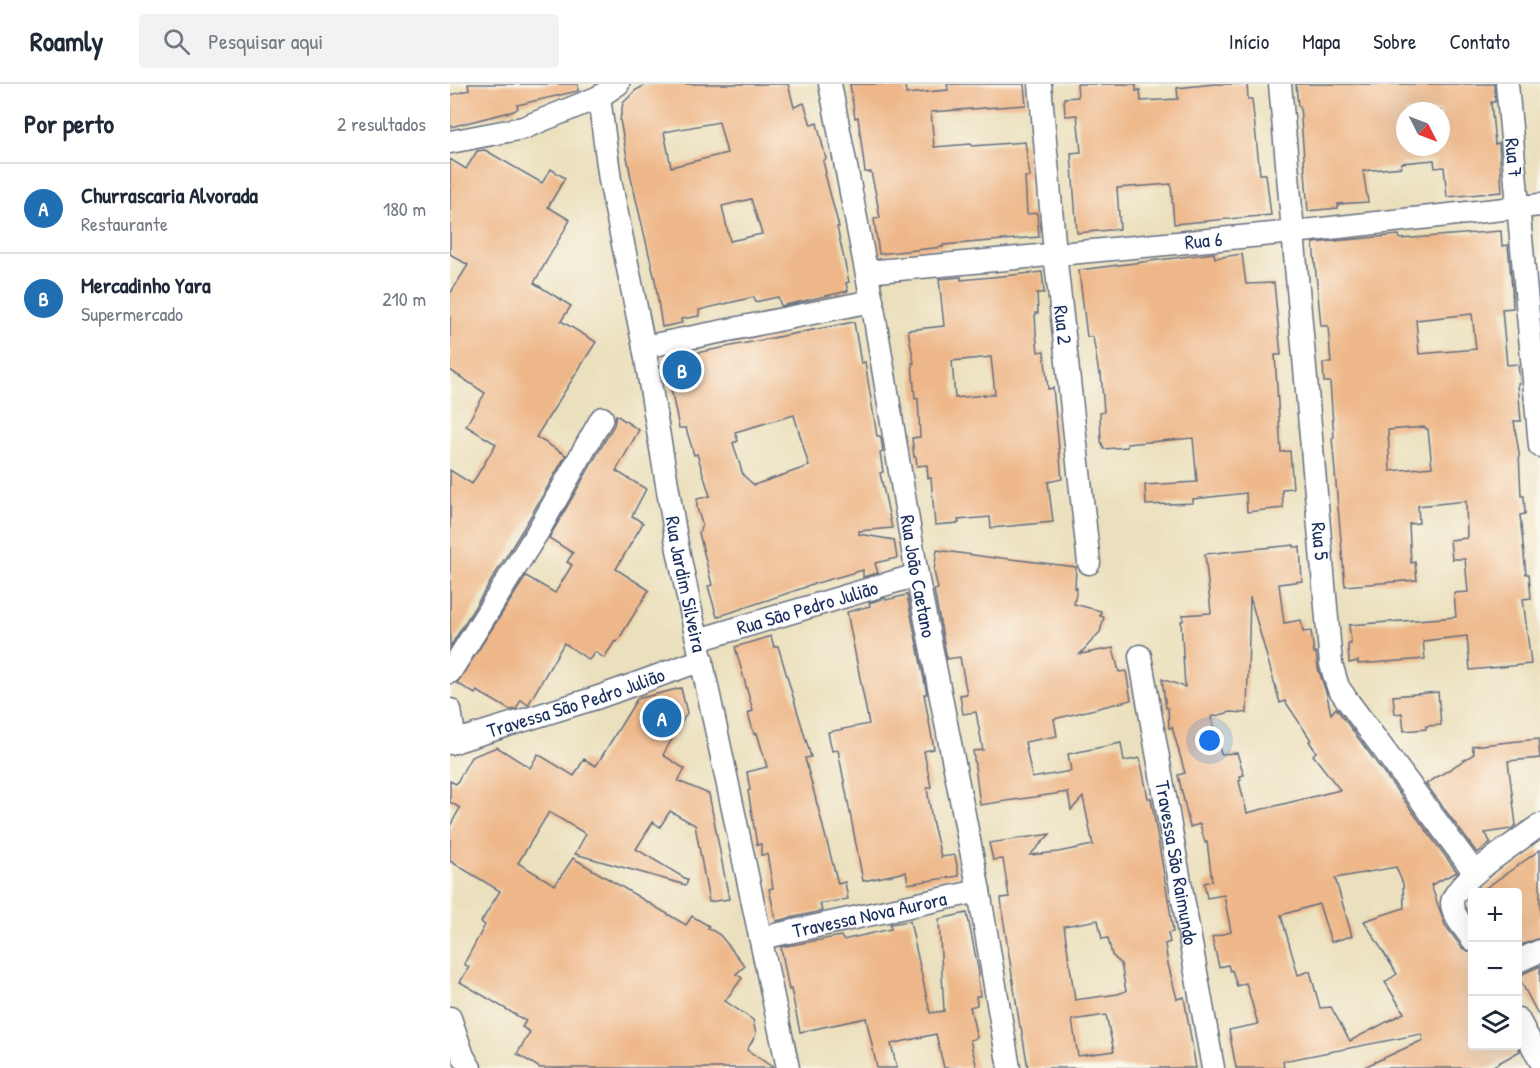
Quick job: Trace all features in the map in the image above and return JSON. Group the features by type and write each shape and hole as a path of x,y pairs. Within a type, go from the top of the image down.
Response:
{"street":[{"path":"450,142 523,128 599,97 618,84"},
{"name":"Rua João Caetano","path":"830,84 867,272 917,575 978,891 1009,1068"},
{"name":"Rua 2","path":"1040,84 1055,253 1089,563"},
{"name":"Rua 5","path":"1280,84 1331,664 1338,687 1475,873"},
{"name":"Rua 7","path":"1507,84 1540,446"},
{"name":"Rua Jardim Silveira","path":"599,97 610,180 644,347 678,550 788,1068"},
{"name":"Rua 6","path":"867,272 1540,206"},
{"path":"644,347 872,301"},
{"path":"450,672 537,533 602,418"},
{"name":"Rua São Pedro Julião","path":"700,650 917,575"},
{"name":"Travessa São Pedro Julião","path":"453,742 599,697 700,650"},
{"name":"Travessa São Raimundo","path":"1140,656 1213,1068"},
{"path":"450,710 453,742"},
{"path":"1468,932 1452,903 1461,886 1540,825"},
{"name":"Travessa Nova Aurora","path":"761,938 978,891"},
{"path":"1522,959 1540,951"},
{"path":"450,1018 469,1068"},
{"path":"1522,1026 1540,1060 1522,1068"}],"building":[{"path":"468,84 578,84 578,91 517,105 518,108 514,111 450,127 450,95 469,90"},
{"path":"647,84 788,84 794,107 804,103 811,125 817,123 826,159 823,161 825,174 839,227 837,227 849,282 846,283 848,291 781,306 778,297 755,302 754,297 699,310 699,316 681,319 682,323 662,327 655,280 620,120 623,103 636,90","holes":["719,122 727,153 671,167 664,132","751,199 762,234 730,241 722,206"]},
{"path":"850,84 905,84 906,94 948,90 947,84 1024,84 1026,105 931,112 934,147 1025,142 1030,177 1025,177 1027,214 1037,213 1039,237 943,245 943,247 879,254 874,219 880,218 871,172 865,172 858,117 855,118"},
{"path":"1077,84 1136,84 1136,91 1140,90 1141,101 1178,99 1177,88 1214,84 1247,84 1248,99 1252,99 1260,174 1266,174 1271,215 1174,224 1171,184 1117,188 1120,229 1077,233 1071,153 1081,152 1077,115 1065,116 1064,98 1078,97"},
{"path":"1296,84 1494,84 1495,102 1491,102 1495,144 1499,143 1502,192 1447,197 1444,167 1435,168 1434,160 1401,163 1402,167 1363,171 1368,202 1338,204 1338,208 1308,211 1300,106 1298,106"},
{"path":"485,150 542,183 551,169 565,178 548,207 570,220 534,283 571,306 561,321 596,342 536,437 566,455 450,647 450,470 472,484 496,444 466,426 485,393 450,370 450,294 468,265 450,254 450,159 466,169 477,151"},
{"path":"1501,231 1502,246 1508,245 1513,308 1502,309 1507,365 1518,364 1520,384 1518,384 1521,421 1514,421 1519,453 1521,496 1524,496 1525,514 1520,515 1526,574 1529,574 1531,598 1523,599 1531,664 1470,670 1467,636 1423,641 1425,659 1349,663 1348,644 1351,644 1349,625 1456,617 1454,593 1468,592 1465,559 1452,559 1450,540 1467,538 1466,501 1418,506 1419,523 1409,524 1411,563 1415,562 1417,580 1345,586 1332,438 1334,438 1330,382 1324,382 1323,363 1331,363 1328,326 1321,326 1313,243 1399,235 1400,239","holes":["1472,314 1476,349 1419,354 1416,320","1425,427 1428,429 1432,467 1390,471 1388,430"]},
{"path":"1214,253 1215,258 1242,254 1246,284 1274,283 1281,355 1275,355 1281,452 1290,451 1293,488 1282,489 1283,508 1247,512 1246,493 1193,499 1193,503 1146,505 1145,485 1197,482 1193,438 1127,444 1127,447 1104,449 1101,441 1100,413 1104,412 1101,373 1099,374 1093,337 1087,337 1079,270"},
{"path":"1042,272 1044,293 1037,293 1036,333 1038,352 1044,351 1048,389 1053,388 1062,479 1048,482 1053,522 991,528 990,517 935,525 931,478 928,478 927,465 917,466 916,457 914,457 912,438 920,437 918,398 915,399 912,363 914,363 908,330 944,326 939,279 961,277 961,280","holes":["991,357 995,394 955,398 952,361"]},
{"path":"854,322 861,363 865,362 877,436 881,438 883,452 880,453 883,472 880,473 892,528 859,531 859,534 894,540 897,558 875,563 878,573 863,577 863,570 806,586 717,617 708,586 712,585 699,533 702,524 697,508 697,499 710,496 686,428 679,428 665,359","holes":["794,415 809,466 754,485 743,475 733,443 738,441 735,432"]},
{"path":"616,415 639,430 616,471 646,489 632,516 643,523 616,569 649,590 617,642 615,641 604,658 595,652 589,660 564,643 528,705 521,700 516,709 510,710 477,691 475,694 457,683 526,576 555,593 572,565 567,562 573,553 549,538 614,425"},
{"path":"1294,545 1294,547 1300,547 1302,581 1279,584 1284,623 1301,620 1303,632 1311,631 1314,653 1316,652 1318,668 1331,714 1336,708 1457,872 1431,885 1445,925 1462,948 1468,951 1468,1050 1520,1051 1490,1068 1362,1068 1423,1040 1421,1034 1283,1061 1284,1068 1236,1068 1229,1030 1258,1024 1246,983 1237,986 1228,965 1219,967 1212,937 1231,932 1224,895 1207,898 1204,883 1212,881 1207,842 1205,843 1200,824 1190,827 1178,775 1185,773 1172,727 1169,728 1168,708 1166,708 1162,679 1185,687 1181,621 1183,621 1183,615 1211,613 1205,554","holes":["1250,597 1280,703 1285,701 1311,740 1309,741 1316,752 1313,755 1340,790 1247,813 1239,781 1240,776 1244,775 1237,753 1221,754 1211,717 1231,712 1247,713","1396,867 1403,884 1404,908 1364,921 1397,974 1385,982 1404,1013 1350,1041 1331,1007 1320,1008 1310,971 1298,975 1281,915 1319,904 1331,942 1352,936 1335,878"]},
{"path":"937,550 1076,567 1075,588 1077,588 1074,604 1101,611 1100,616 1104,617 1100,632 1080,654 1113,648 1119,672 1126,671 1131,700 1054,719 1057,736 1025,742 1032,778 1071,771 1068,754 1121,743 1124,761 1140,758 1148,798 1151,798 1173,932 1168,933 1170,942 1165,944 1168,964 1177,999 1184,997 1196,1068 1028,1068 1003,917 1001,898 1009,897 1003,859 993,860 989,843 1050,834 1030,855 1093,845 1083,797 1071,810 1068,792 980,805 973,751 983,750 976,712 963,714 960,695 967,694 960,657 947,659 934,590 938,589 934,571","holes":["1098,920 1102,939 1108,938 1112,955 1121,964 1126,991 1075,1000 1064,926","1106,1015 1114,1051 1078,1056 1072,1020"]},
{"path":"907,595 927,694 924,694 934,749 924,751 931,787 927,788 932,820 941,857 955,855 959,876 908,884 906,872 863,881 838,750 832,751 828,732 869,724 847,612 870,606 869,603 885,598 886,600"},
{"path":"771,636 774,647 778,646 811,757 805,758 838,884 845,882 848,899 820,904 822,911 776,921 769,889 773,888 767,854 761,855 761,844 757,845 748,791 750,790 747,772 767,767 757,733 754,734 748,713 753,711 735,647"},
{"path":"681,688 687,713 663,755 685,769 678,781 709,794 729,899 709,902 695,825 670,811 660,827 653,822 636,849 688,880 686,885 575,854 586,834 549,812 518,863 555,885 573,858 686,925 692,916 709,926 708,928 720,935 745,966 736,974 742,978 725,1001 753,1020 756,1034 747,1050 774,1068 540,1068 517,1054 530,1032 522,1027 526,1021 460,982 469,967 464,964 485,925 481,922 500,891 450,861 450,826 460,808 450,802 450,781 456,784 471,757 497,747 530,768 538,754 574,776 584,759 596,766 637,699"},
{"path":"1438,692 1441,725 1404,731 1402,713 1395,714 1393,696"},
{"path":"1538,739 1540,758 1508,761 1516,825 1511,829 1485,833 1491,843 1477,853 1426,784 1474,754 1472,746"},
{"path":"1540,850 1540,938 1522,945 1522,888 1486,888"},
{"path":"967,913 979,973 980,996 976,996 977,1005 970,1007 977,1038 970,1040 977,1068 944,1068 936,1034 891,1044 897,1068 877,1068 866,1018 800,1032 781,947 841,936 843,940 891,929 890,924 910,921 930,1013 944,1011 939,919"},
{"path":"1540,966 1540,1018 1522,984 1522,974"}],"place":[{"name":"Mercadinho Yara","path":"682,370"},
{"name":"Churrascaria Alvorada","path":"662,718"}]}
